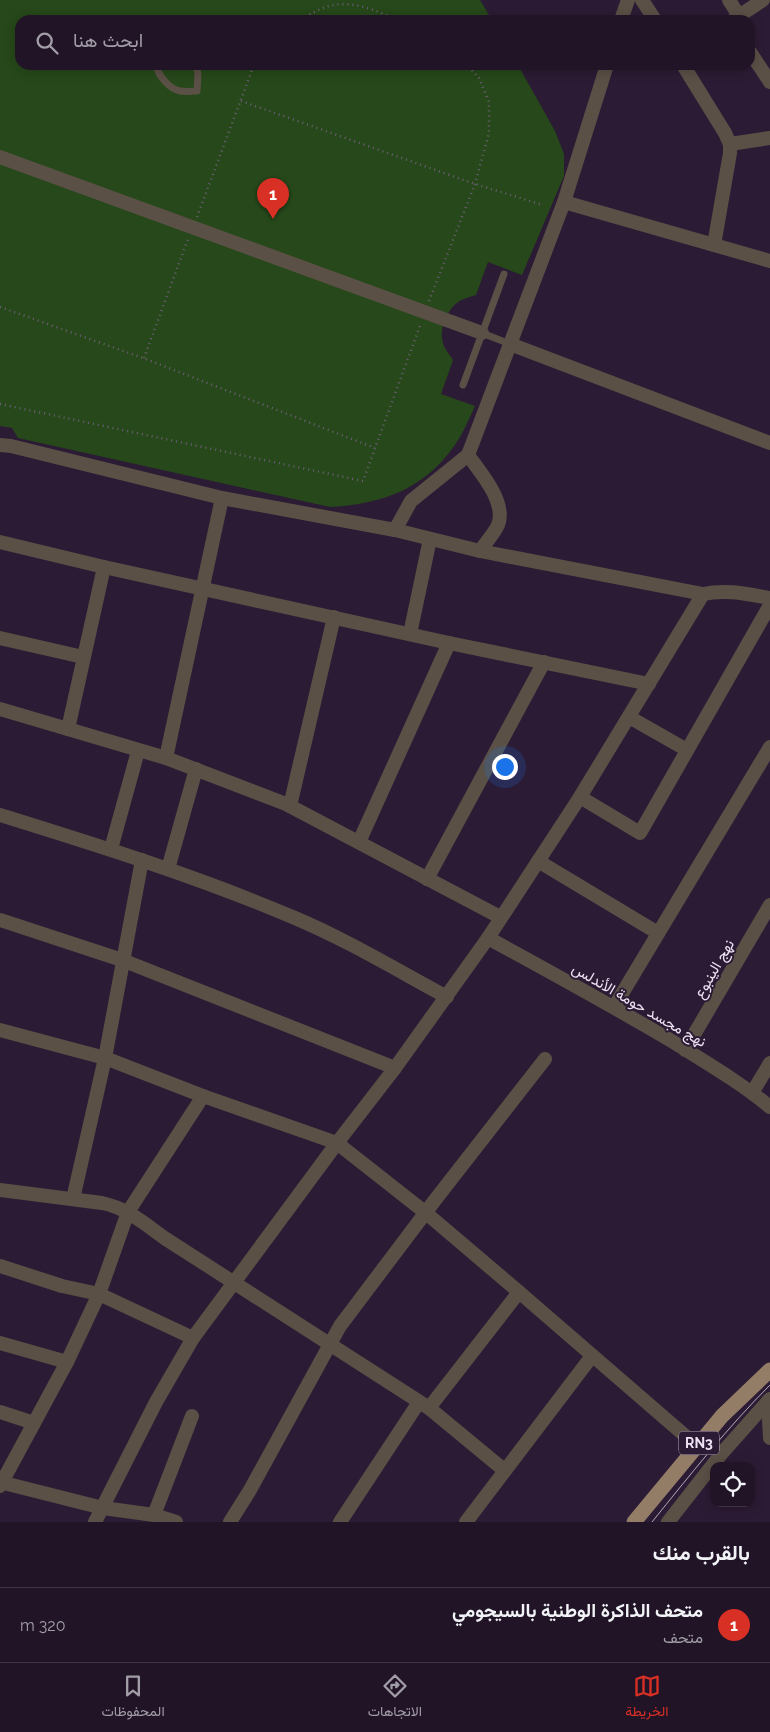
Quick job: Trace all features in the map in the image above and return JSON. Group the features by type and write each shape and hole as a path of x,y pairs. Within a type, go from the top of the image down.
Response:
{"main road":[{"name":"RN3","path":"634,1522 722,1416 770,1370"}],"street":[{"path":"623,15 628,0"},
{"path":"642,0 652,15"},
{"path":"729,0 735,15"},
{"path":"740,15 763,0"},
{"path":"755,60 770,82"},
{"path":"395,530 411,501 468,455 564,202 605,70"},
{"path":"686,70 730,144 729,166 714,245"},
{"path":"730,144 770,138"},
{"path":"0,157 482,333"},
{"path":"564,202 770,261"},
{"path":"510,344 770,444"},
{"path":"0,445 11,446 222,498 395,530 430,540 480,550 703,594 721,591 770,598"},
{"path":"468,455 497,498 500,515 498,525 480,550"},
{"path":"166,758 222,498"},
{"path":"410,634 430,540"},
{"path":"0,542 104,567 449,643 649,684"},
{"path":"68,729 104,567"},
{"path":"95,1522 156,1402 193,1338 395,1068 488,938 580,797 703,594"},
{"path":"580,797 640,833 770,605"},
{"path":"290,806 334,617"},
{"path":"0,638 83,657"},
{"path":"359,842 449,643"},
{"path":"426,879 544,662"},
{"path":"0,709 166,758 290,806 500,917"},
{"path":"629,718 687,750"},
{"path":"614,1007 770,747"},
{"path":"111,849 138,751"},
{"path":"168,869 196,770"},
{"path":"0,816 111,849 296,918 447,997"},
{"path":"73,1199 105,1058 142,860"},
{"path":"538,861 658,932"},
{"name":"نهج الينبوع","path":"685,1050 770,905"},
{"path":"0,920 122,960 395,1068"},
{"name":"نهج مجسد حومة الأندلس","path":"488,938 614,1007 752,1093 770,1108"},
{"path":"0,1030 105,1058 203,1096 338,1143 426,1213 696,1446"},
{"path":"230,1522 250,1490 340,1326 545,1059"},
{"path":"752,1093 770,1064"},
{"path":"176,1522 154,1515 103,1508 0,1484 67,1362 99,1294 128,1212 203,1096"},
{"path":"0,1190 115,1205 128,1212 166,1239 424,1405 504,1470"},
{"path":"0,1266 62,1286 99,1294 193,1338"},
{"path":"340,1522 424,1405 519,1292"},
{"path":"0,1343 67,1362"},
{"path":"466,1522 592,1356"},
{"path":"769,1400 770,1438"},
{"path":"668,1522 722,1453 769,1400"},
{"path":"0,1412 34,1423"},
{"path":"154,1515 192,1416"}],"lane":[{"path":"157,70 167,84 180,91 197,91 197,70"},
{"path":"463,385 504,274"},
{"path":"482,333 510,344"}],"path":[{"path":"309,15 330,5 348,4 376,10 386,15"},
{"path":"144,358 252,70"},
{"path":"0,404 364,481 425,312 475,184 490,133 488,102 479,78 472,70"},
{"path":"241,101 475,184 543,205"},
{"path":"0,306 144,358 376,448"}],"green space":[{"path":"0,0 480,0 489,15 15,15 15,70 521,70 555,131 564,154 564,176 522,275 488,262 476,295 459,301 452,308 444,323 442,329 443,343 453,360 441,394 475,406 460,437 435,469 404,490 387,497 369,502 330,507 18,438 12,428 0,426"}],"tram line":[{"path":"652,1522 724,1435 770,1385"}],"place":[{"name":"متحف الذاكرة الوطنية بالسيجومي","path":"273,219"}]}
